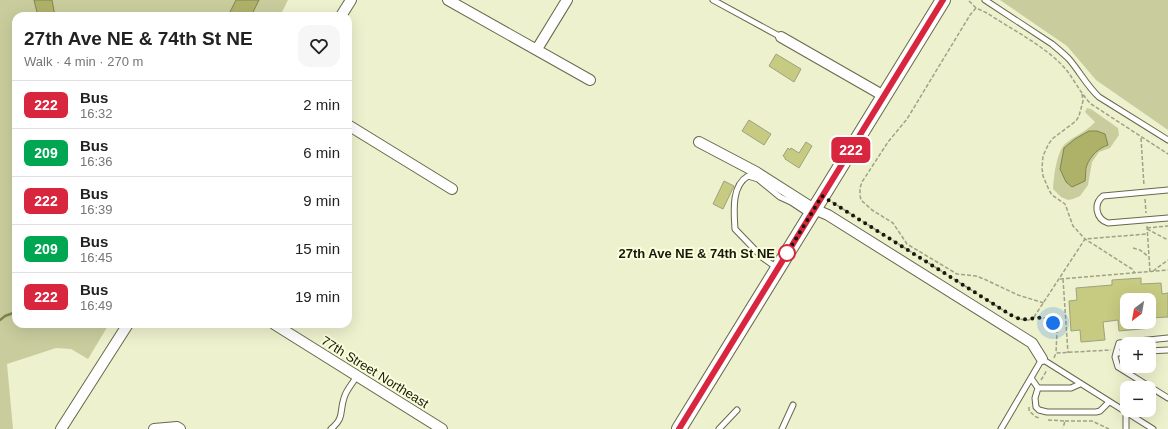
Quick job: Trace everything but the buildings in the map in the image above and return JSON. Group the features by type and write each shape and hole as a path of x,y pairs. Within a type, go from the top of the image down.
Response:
{"street":[{"path":"344,12 351,0"},
{"path":"537,49 567,0"},
{"path":"680,429 943,0"},
{"path":"452,1 590,80"},
{"path":"781,37 884,96"},
{"path":"352,127 452,189"},
{"path":"699,142 756,172 813,212 828,216 1035,340 1042,359"},
{"path":"61,429 125,328"},
{"name":"77th Street Northeast","path":"280,328 442,429"},
{"path":"154,429 177,427 180,429"}],"lane":[{"path":"713,0 781,37"},
{"path":"985,0 1052,44 1063,53 1070,60 1091,91 1168,140"},
{"path":"778,268 763,258 735,229 735,200 737,189 742,180 748,176 758,179 780,197 813,212"},
{"path":"1168,190 1103,196 1097,205 1099,218 1108,223 1168,218"},
{"path":"1168,338 1119,343 1115,357 1118,366 1168,398"},
{"path":"1156,351 1168,350"},
{"path":"1001,429 1042,359 1120,408"},
{"path":"331,429 339,422 341,418 344,397 357,376"},
{"path":"1032,378 1038,388 1035,398 1036,407 1039,410 1047,412 1096,412 1100,411 1109,402"},
{"path":"1038,388 1071,388 1080,384"},
{"path":"782,429 793,405"},
{"path":"719,429 737,410"},
{"path":"1126,417 1126,429"},
{"path":"1134,417 1153,429"}],"path":[{"path":"969,2 1050,55 1062,66 1082,94 1097,108 1168,154"},
{"path":"976,8 970,15 907,119 888,142 862,182 860,195 865,205 893,223 907,244 957,274 980,277 1018,295 1044,303"},
{"path":"1082,94 1083,101 1079,116 1052,139 1048,145 1042,168 1043,176 1052,195 1065,204 1073,226 1085,239 1132,269 1135,273"},
{"path":"1141,137 1144,188"},
{"path":"822,196 1014,317 1024,320 1029,320 1034,317 1085,239"},
{"path":"1144,196 1146,215"},
{"path":"1146,224 1150,272"},
{"path":"1147,228 1168,226"},
{"path":"1147,228 1168,240"},
{"path":"1085,239 1147,234"},
{"path":"1133,248 1140,250 1149,257"},
{"path":"1153,271 1168,260"},
{"path":"1060,279 1168,270"},
{"path":"1063,279 1068,353"},
{"path":"1034,317 1049,320 1056,326 1058,336 1056,353 1053,362"},
{"path":"1056,353 1111,350 1113,345"},
{"path":"1040,380 1048,369"},
{"path":"1065,421 1092,421 1109,429"}],"shaded area":[{"path":"0,0 288,0 282,12 12,12 12,328 107,328 88,359 71,349 56,348 7,364 13,429 0,429"},
{"path":"34,0 52,0 54,12 37,12"},
{"path":"236,0 259,0 253,12 230,12"},
{"path":"1000,0 1168,0 1168,130 1096,80 1067,46"},
{"path":"1087,108 1091,109 1118,128 1119,135 1110,148 1099,152 1092,162 1088,185 1080,196 1068,200 1061,197 1053,189 1056,165 1059,153 1065,144 1088,129 1095,122 1085,112"},
{"path":"1089,131 1097,131 1105,134 1108,145 1098,150 1089,161 1086,167 1085,181 1072,187 1066,182 1060,169 1064,148 1075,139"}],"waterway":[{"path":"0,320 12,313"}],"bus line":[{"name":"222","path":"679,429 943,0"}],"place":[{"name":"27th Ave NE & 74th St NE","path":"787,253"}],"route":[{"path":"787,253 786,255 822,196 1014,317 1029,320 1034,317 1039,317 1053,323"}]}
